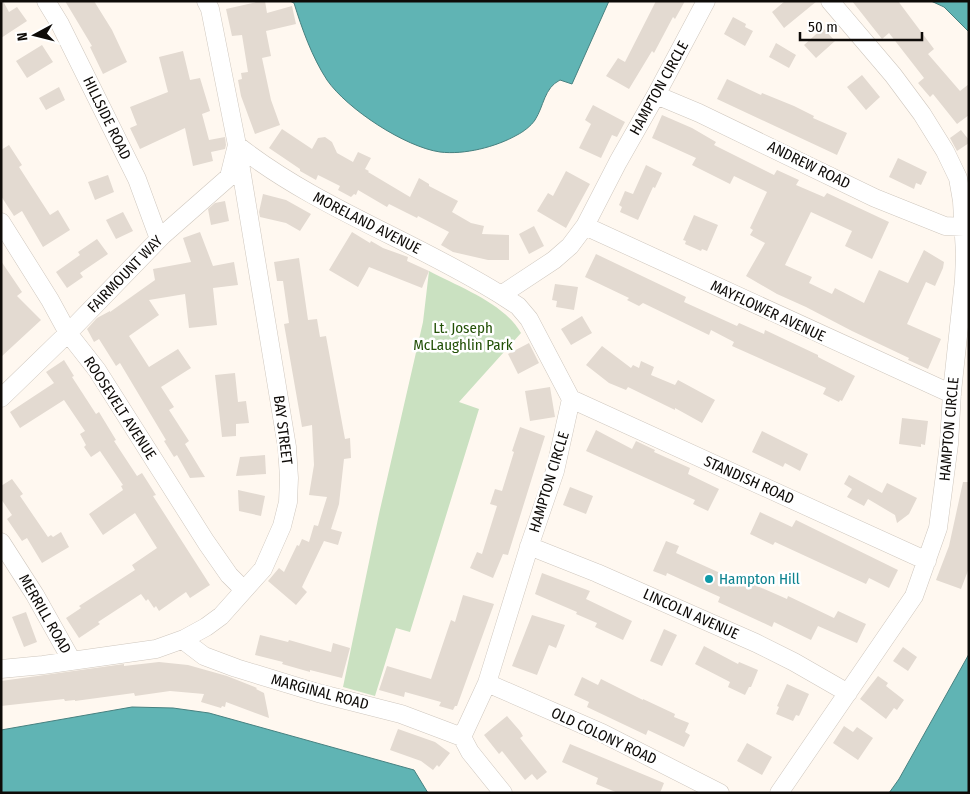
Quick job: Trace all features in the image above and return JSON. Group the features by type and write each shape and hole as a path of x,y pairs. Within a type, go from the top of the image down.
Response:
{"street":[{"name":"HILLSIDE ROAD","path":"46,1 60,24 137,179 159,239"},
{"name":"BAY STREET","path":"1,669 156,649 182,640 206,627 221,616 263,569 282,526 288,502 288,447 237,146 210,9 206,1"},
{"name":"HAMPTON CIRCLE","path":"501,295 530,274 554,260 570,246 585,226 706,1"},
{"name":"HAMPTON CIRCLE","path":"778,793 914,596 938,528 949,444 952,394 964,280 964,227 958,178 945,151 922,114 892,74 830,1"},
{"name":"ANDREW ROAD","path":"656,96 699,113 901,209 945,226 964,227"},
{"name":"FAIRMOUNT WAY","path":"1,398 68,333 159,239 229,177 237,146"},
{"name":"MORELAND AVENUE","path":"237,146 262,165 320,200 425,252 501,295"},
{"name":"ROOSEVELT AVENUE","path":"1,222 50,300 68,333 97,370 206,542 229,575 244,590"},
{"name":"MAYFLOWER AVENUE","path":"585,226 952,394"},
{"path":"501,295 518,306 529,318 571,399"},
{"name":"HAMPTON CIRCLE","path":"462,736 487,683 555,471 571,399"},
{"name":"STANDISH ROAD","path":"571,399 926,561"},
{"name":"MERRILL ROAD","path":"1,542 35,595 72,661"},
{"name":"LINCOLN AVENUE","path":"530,546 597,573 756,643 848,693"},
{"name":"MARGINAL ROAD","path":"182,640 204,656 236,668 318,693 401,714 462,736"},
{"name":"OLD COLONY ROAD","path":"487,683 602,733 720,793"},
{"path":"462,736 470,752 503,793"}],"green space":[{"name":"Lt. Joseph McLaughlin Park","path":"429,271 492,304 513,322 521,333 459,402 479,409 410,632 396,628 375,696 343,687 379,514 423,322"}],"water":[{"path":"290,1 609,1 572,84 560,80 555,83 547,92 538,115 529,127 509,139 490,146 449,153 426,149 410,143 378,125 348,103 327,80 308,43 294,3"},
{"path":"931,1 969,1 969,32 944,7"},
{"path":"969,654 969,793 889,793 899,779"},
{"path":"132,707 173,708 209,713 414,770 428,793 1,793 1,730"}],"building":[{"path":"1,1 3,1 9,12 17,7 27,21 1,38"},
{"path":"65,1 94,1 112,30 127,62 103,74 90,47 92,46"},
{"path":"265,1 267,13 292,6 296,24 266,31 271,56 262,58 271,100 280,125 255,134 241,96 238,80 242,79 241,73 248,72 242,35 232,36 226,9"},
{"path":"656,1 685,1 675,19 673,17 654,53 652,51 629,89 606,76 618,58 625,62"},
{"path":"785,1 817,1 784,28 772,12"},
{"path":"852,1 898,1 934,49 928,54 960,91 969,84 969,115 957,124 933,94 930,97 918,83 924,78 889,33 882,39"},
{"path":"733,17 746,24 745,27 753,31 745,46 724,34"},
{"path":"823,28 835,41 816,58 804,45"},
{"path":"776,43 796,55 789,68 769,57"},
{"path":"42,45 53,62 27,78 16,61"},
{"path":"183,51 190,80 200,78 210,111 202,114 209,140 225,137 226,145 225,149 211,152 213,161 193,166 185,128 140,149 130,128 137,125 130,107 168,92 159,57"},
{"path":"862,75 880,97 866,110 847,87"},
{"path":"727,79 761,95 762,93 794,106 814,116 813,118 847,133 837,155 717,99"},
{"path":"59,87 65,100 46,110 39,98"},
{"path":"593,105 625,122 617,137 612,135 601,158 579,148 591,124 585,120"},
{"path":"662,115 692,128 716,142 714,145 774,175 777,170 799,180 796,185 824,197 827,193 889,222 872,259 845,246 852,231 811,212 785,265 812,277 809,283 832,294 835,288 864,303 879,270 908,283 924,250 944,262 935,286 926,282 907,324 941,339 928,369 777,294 746,276 765,243 750,235 753,230 750,228 767,192 734,176 730,184 692,165 696,158 652,138"},
{"path":"282,129 312,149 318,138 325,137 332,142 337,153 353,162 358,152 371,158 365,169 368,172 410,197 419,178 429,184 429,186 458,201 452,212 471,223 484,226 482,234 509,235 509,260 488,260 453,252 441,245 449,232 389,204 387,207 358,190 356,195 354,194 351,197 338,190 340,186 318,175 316,180 300,171 300,169 269,148"},
{"path":"961,130 969,140 969,143 957,151 950,138"},
{"path":"9,145 22,165 19,167 50,215 58,210 70,230 43,247 22,211 14,216 1,196 1,150"},
{"path":"898,158 927,172 921,185 916,183 914,189 889,177"},
{"path":"646,165 662,173 655,188 653,187 638,220 620,212 622,207 619,205 625,191 633,194"},
{"path":"566,171 590,184 566,228 537,211 548,193 553,196"},
{"path":"108,175 114,192 95,200 88,182"},
{"path":"263,194 286,200 311,214 300,231 286,223 260,217 259,212"},
{"path":"225,201 229,221 211,225 208,209 215,203"},
{"path":"123,212 133,231 116,239 106,220"},
{"path":"694,215 718,225 707,251 702,249 701,251 685,244 686,241 683,240"},
{"path":"534,226 544,246 529,254 519,234"},
{"path":"200,232 213,266 234,262 238,285 213,288 217,325 189,328 185,294 149,300 159,315 129,336 149,367 178,349 191,368 161,387 174,407 169,410 189,441 185,444 205,477 190,478 177,455 174,457 164,441 166,440 120,363 116,366 99,339 94,342 87,329 97,318 110,312 155,280 153,269 191,262 183,238"},
{"path":"352,232 370,243 371,241 383,248 408,257 407,261 429,271 422,288 369,267 358,287 329,270"},
{"path":"97,239 108,254 80,273 83,277 67,288 56,272 80,255 78,252"},
{"path":"596,254 686,297 684,302 737,326 739,323 764,334 765,330 818,355 818,357 855,376 842,401 840,400 839,402 823,394 826,388 732,346 734,342 711,330 709,335 643,303 639,306 627,300 629,298 585,277"},
{"path":"299,258 308,320 317,319 320,337 326,336 345,439 350,438 351,458 344,459 339,504 331,529 342,532 338,545 324,541 302,587 307,592 296,605 268,581 279,568 284,572 297,545 299,546 302,539 309,542 314,525 318,526 327,497 309,495 314,465 312,425 302,427 284,324 289,323 283,281 277,281 274,262"},
{"path":"1,261 22,292 17,296 41,320 1,357"},
{"path":"555,284 578,287 574,310 556,307 557,301 552,300"},
{"path":"582,316 592,333 571,345 561,329"},
{"path":"529,343 539,363 518,374 508,354"},
{"path":"602,346 631,368 633,365 639,368 641,361 654,367 651,375 675,385 678,380 715,400 702,423 675,408 675,410 628,387 626,390 609,383 586,365"},
{"path":"64,360 74,376 72,377 96,414 99,412 116,440 114,441 137,476 142,473 156,495 153,496 210,585 190,598 186,592 159,611 156,606 154,608 148,599 146,601 141,594 98,622 100,624 79,638 66,618 81,608 79,606 135,570 132,565 157,548 135,513 103,535 89,514 123,490 121,486 123,485 100,451 91,457 84,447 86,445 80,434 85,431 64,400 20,428 10,412 54,383 46,372"},
{"path":"235,373 238,402 246,401 249,423 236,424 236,436 222,437 215,375"},
{"path":"550,387 555,417 530,421 525,391"},
{"path":"902,418 928,421 925,445 921,444 921,447 899,444"},
{"path":"520,427 545,436 508,555 503,554 493,578 470,568 477,552 482,554 497,506 490,504 495,489 502,491"},
{"path":"596,430 632,449 636,441 655,450 654,452 690,468 688,474 719,489 708,511 693,504 695,500 586,451"},
{"path":"762,431 808,454 800,471 785,463 783,467 752,452"},
{"path":"265,455 266,474 236,476 240,457"},
{"path":"849,475 882,493 887,483 917,498 909,514 897,523 895,515 868,499 864,506 847,497 852,489 844,484"},
{"path":"12,479 23,494 20,496 48,537 51,535 53,537 61,532 69,547 42,563 27,538 22,541 7,519 12,515 1,499 1,486"},
{"path":"963,482 969,482 969,568 961,589 936,580 949,546"},
{"path":"570,487 593,496 586,514 563,505"},
{"path":"238,490 265,496 261,516 239,511"},
{"path":"760,512 792,527 796,520 898,570 889,588 869,578 866,584 775,542 773,545 750,534"},
{"path":"666,541 679,546 676,553 729,577 730,574 787,599 788,596 834,618 838,611 866,624 857,643 818,626 811,640 774,622 772,627 718,602 720,597 667,573 666,576 653,571"},
{"path":"542,573 590,591 586,599 632,621 623,640 595,627 597,623 576,614 577,612 535,594"},
{"path":"463,595 494,604 457,706 453,710 439,706 441,702 405,692 404,697 379,690 387,666 431,679 451,620 455,622"},
{"path":"26,612 37,642 24,647 12,617"},
{"path":"532,615 565,625 556,648 549,645 537,675 512,666"},
{"path":"664,629 677,635 662,666 650,661"},
{"path":"260,635 288,642 289,640 331,652 333,643 350,648 342,678 310,670 310,672 282,664 283,662 255,655"},
{"path":"704,646 738,664 739,662 758,670 751,687 749,687 745,695 728,687 730,682 695,664"},
{"path":"903,647 917,657 908,671 893,661"},
{"path":"159,662 188,665 227,676 257,688 264,693 269,718 226,702 225,707 222,706 221,708 201,702 204,694 170,691 135,696 134,693 75,701 65,701 64,699 1,706 1,681 124,664 124,666"},
{"path":"878,676 888,683 886,686 904,700 897,710 894,708 886,719 860,699"},
{"path":"582,677 598,685 601,679 675,714 674,717 689,723 685,732 690,735 684,747 648,730 646,735 587,707 589,702 574,695"},
{"path":"787,684 809,694 799,716 796,715 793,721 776,714 779,707 777,706"},
{"path":"507,716 523,736 520,738 547,772 537,780 532,774 525,780 502,751 499,754 484,735"},
{"path":"844,726 853,732 857,727 873,738 858,760 833,743"},
{"path":"398,729 435,742 450,753 439,767 437,765 433,770 421,761 390,750"},
{"path":"747,743 772,757 762,775 737,761"},
{"path":"570,744 664,783 660,793 618,793 596,784 598,778 562,762"}],"place":[{"name":"Hampton Hill","path":"709,579"}]}
